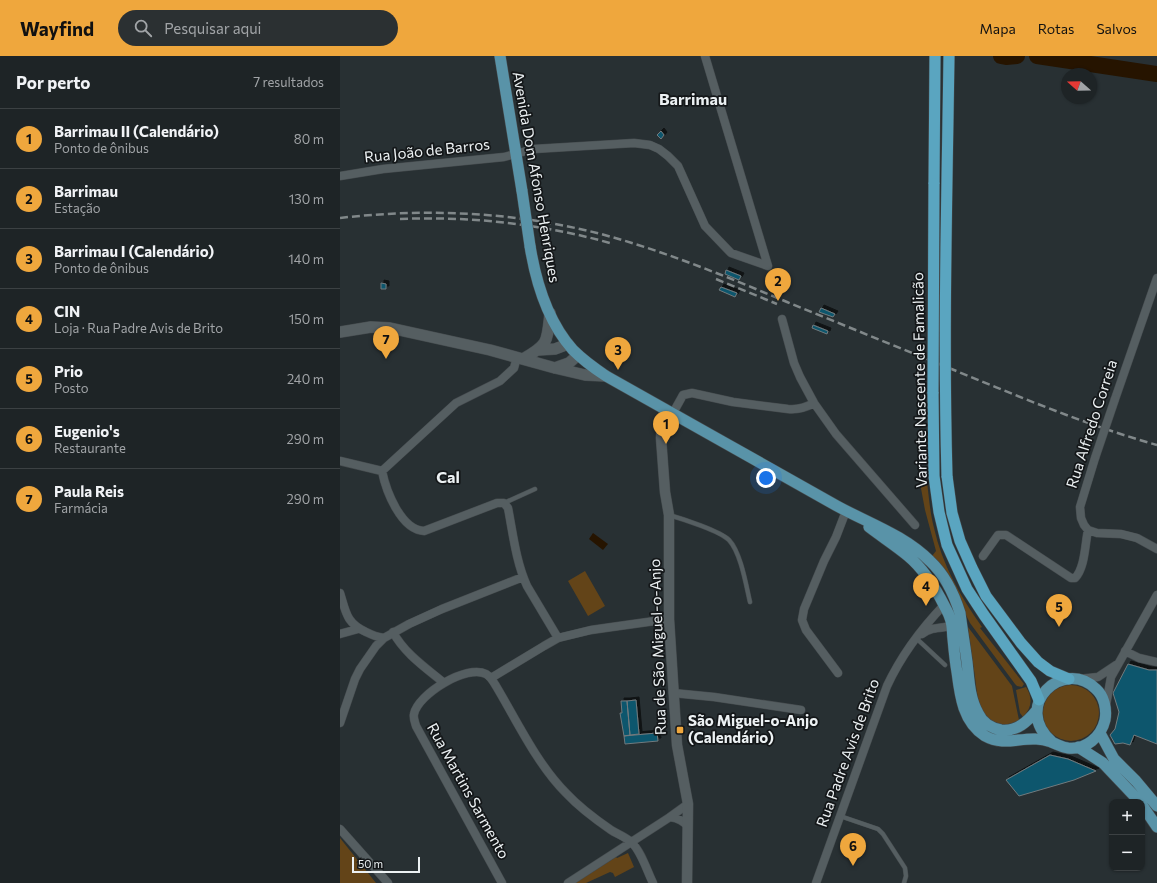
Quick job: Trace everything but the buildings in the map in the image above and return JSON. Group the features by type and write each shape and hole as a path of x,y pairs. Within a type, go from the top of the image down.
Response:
{"highway":[{"name":"Variante Nascente de Famalicão","path":"935,56 933,419 934,476 938,512 947,545 961,576 984,615 1032,681 1038,705"},
{"name":"Variante Nascente de Famalicão","path":"949,56 946,423 947,476 952,513 960,541 986,596 1020,643 1038,662 1050,671 1074,679"}],"main road":[{"name":"Avenida Dom Afonso Henriques","path":"500,56 534,270 540,292 560,334 568,344 590,365 606,376 850,513 906,541 931,561 950,588 957,602 954,619 961,699 964,710 975,727 986,736 997,740 1010,742 1035,739 1052,742 1069,748 1078,747 1103,763 1137,799"},
{"path":"538,350 545,343 548,334 550,313"},
{"path":"340,332 371,327 390,328 490,350 589,376 606,376"},
{"path":"520,358 538,350 554,349 568,344"},
{"path":"555,368 569,363 578,354"},
{"name":"Avenida Dom Afonso Henriques","path":"850,513 909,556 937,591 944,605 954,619 971,693 977,712 982,720 991,727 1000,730 1016,728 1027,721 1038,705 1043,693 1048,688 1054,683 1062,680 1074,679"},
{"path":"1074,679 1088,683 1096,689 1102,697 1106,716 1100,733 1090,742 1078,747"},
{"path":"1038,705 1037,719 1040,728 1045,736 1052,742"},
{"path":"1100,733 1114,759 1136,781 1157,806"},
{"path":"1145,809 1157,827"}],"street":[{"name":"Rua João de Barros","path":"340,176 373,170 504,157 534,149 634,143 650,146 659,149 678,166 705,226 731,253 768,266 706,56"},
{"name":"Rua Alfredo Correia","path":"1088,530 1084,526 1081,518 1080,507 1095,458 1157,278"},
{"path":"782,319 794,363 814,403 836,434 915,524"},
{"path":"382,471 456,403 500,381 514,368 520,358"},
{"path":"669,411 683,396 692,394 733,402 788,409 801,409 814,403"},
{"name":"Rua de São Miguel-o-Anjo","path":"669,411 662,420 661,438 665,492 669,515 669,619 677,745 688,804 688,883"},
{"path":"340,461 382,471"},
{"path":"382,471 386,487 393,502 406,523 410,527 419,531 424,531 497,503 504,503 508,508 516,551 523,577 558,638"},
{"path":"838,673 806,630 802,620 804,609 824,561 850,513"},
{"path":"983,556 998,535 1006,534 1071,578 1075,578 1078,575 1082,563 1088,530 1097,533 1121,534 1137,538 1157,549"},
{"path":"340,723 355,679 360,669 376,646 384,638 393,632 442,609 523,577"},
{"path":"340,593 347,616 352,624 358,629 384,638"},
{"path":"1105,707 1111,677 1157,595"},
{"name":"Rua Padre Avis de Brito","path":"816,883 883,695 896,668 916,638 944,605"},
{"path":"653,883 640,855 631,842 604,825 586,811 566,794 554,781 541,764 491,678 558,638 612,626 669,619"},
{"name":"Rua Padre Avis de Brito","path":"916,638 926,630 954,619"},
{"path":"340,634 358,629"},
{"path":"393,632 408,652 444,683"},
{"path":"1125,651 1139,658 1157,662"},
{"path":"1074,679 1098,677 1118,663"},
{"name":"Rua Martins Sarmento","path":"491,678 478,672 469,672 460,675 434,690 421,702 414,714 416,726 502,883"},
{"path":"674,693 714,697 801,710"},
{"path":"568,883 688,804"},
{"path":"670,817 685,822 688,827"},
{"path":"340,829 388,883"}],"lane":[{"path":"504,503 535,489"},
{"path":"669,515 723,535 730,541 740,562 750,602"},
{"path":"916,638 944,665"},
{"path":"840,816 878,829 883,834 905,868 906,876 904,883"}],"shaded area":[{"path":"927,482 937,541 947,567 966,604 982,627 980,628 1024,684 1022,687 1015,684 970,623 932,556 936,551 925,510 920,483"},
{"path":"593,533 608,544 603,550 589,539"},
{"path":"585,571 605,606 588,616 568,581"},
{"path":"968,627 1012,686 1019,720 1001,724 995,722 984,713 978,699"},
{"path":"1065,685 1077,685 1087,689 1095,697 1099,707 1099,719 1095,729 1087,737 1077,741 1065,741 1055,737 1047,729 1043,719 1043,707 1047,697 1055,689"},
{"path":"1026,687 1030,695 1030,706 1023,717 1020,713 1016,690"},
{"path":"340,838 376,883 340,883"},
{"path":"628,853 634,867 615,877 613,873 610,872 586,883 574,883 616,857 617,858"}],"waterway":[{"path":"1001,56 1017,56"},
{"path":"1037,56 1157,74"}],"railway":[{"path":"340,218 405,213 469,214 534,220 597,233 645,247 693,264 1040,405 1086,422 1157,445"},
{"path":"400,219 427,218 480,220 532,226 584,236 610,243"},
{"path":"716,279 777,304"}],"place":[{"name":"Barrimau","path":"778,301"},
{"name":"Paula Reis","path":"386,359"},
{"name":"Barrimau I (Calendário)","path":"618,370"},
{"name":"Barrimau II (Calendário)","path":"666,444"},
{"name":"CIN","path":"926,606"},
{"name":"Prio","path":"1059,627"},
{"name":"São Miguel-o-Anjo (Calendário)","path":"680,730"},
{"name":"Eugenio's","path":"853,866"}],"district":[{"name":"Barrimau","path":"693,99"},
{"name":"Cal","path":"448,477"}]}
